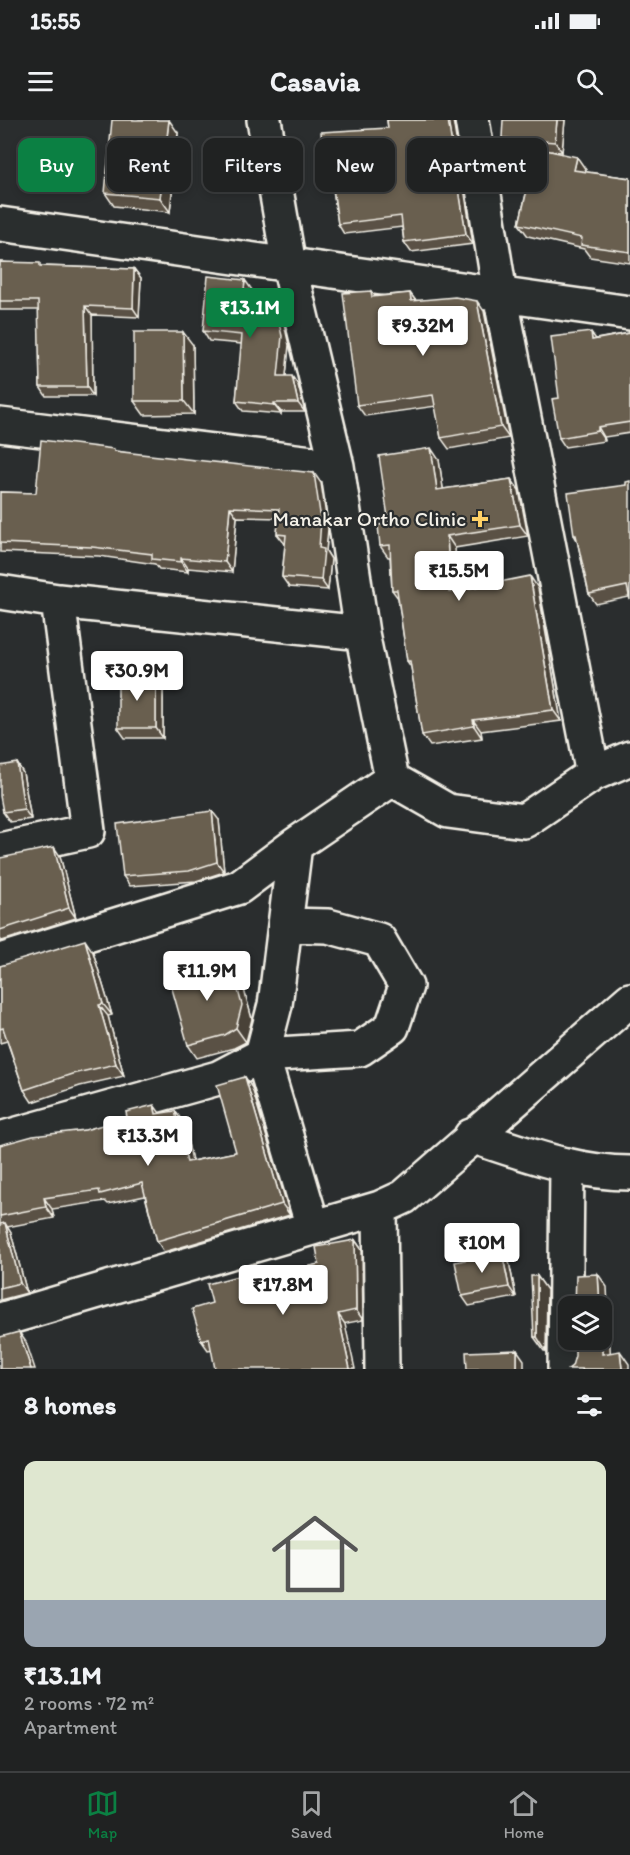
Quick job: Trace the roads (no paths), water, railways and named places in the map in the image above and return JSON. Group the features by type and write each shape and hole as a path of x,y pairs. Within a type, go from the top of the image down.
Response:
{"street":[{"path":"264,120 289,265 337,466 362,633 392,779 448,810 524,821 592,774 630,758"},
{"path":"472,120 500,294 592,774"},
{"path":"0,224 630,313"},
{"path":"0,424 337,466"},
{"path":"0,592 58,601 362,633"},
{"path":"0,850 88,831 58,601"},
{"path":"0,961 239,887 295,844 392,779"},
{"path":"295,844 275,1005 262,1055 313,1227"},
{"path":"0,1139 218,1078 262,1055 360,1049 392,1026 406,986 379,940 328,926 285,925"},
{"path":"0,1320 380,1208 404,1197 471,1136 630,1000"},
{"path":"471,1136 567,1167 601,1173 630,1173"},
{"path":"565,1369 567,1167"},
{"path":"380,1208 382,1369"}],"place":[{"name":"Manakar Ortho Clinic","path":"480,519"}]}
